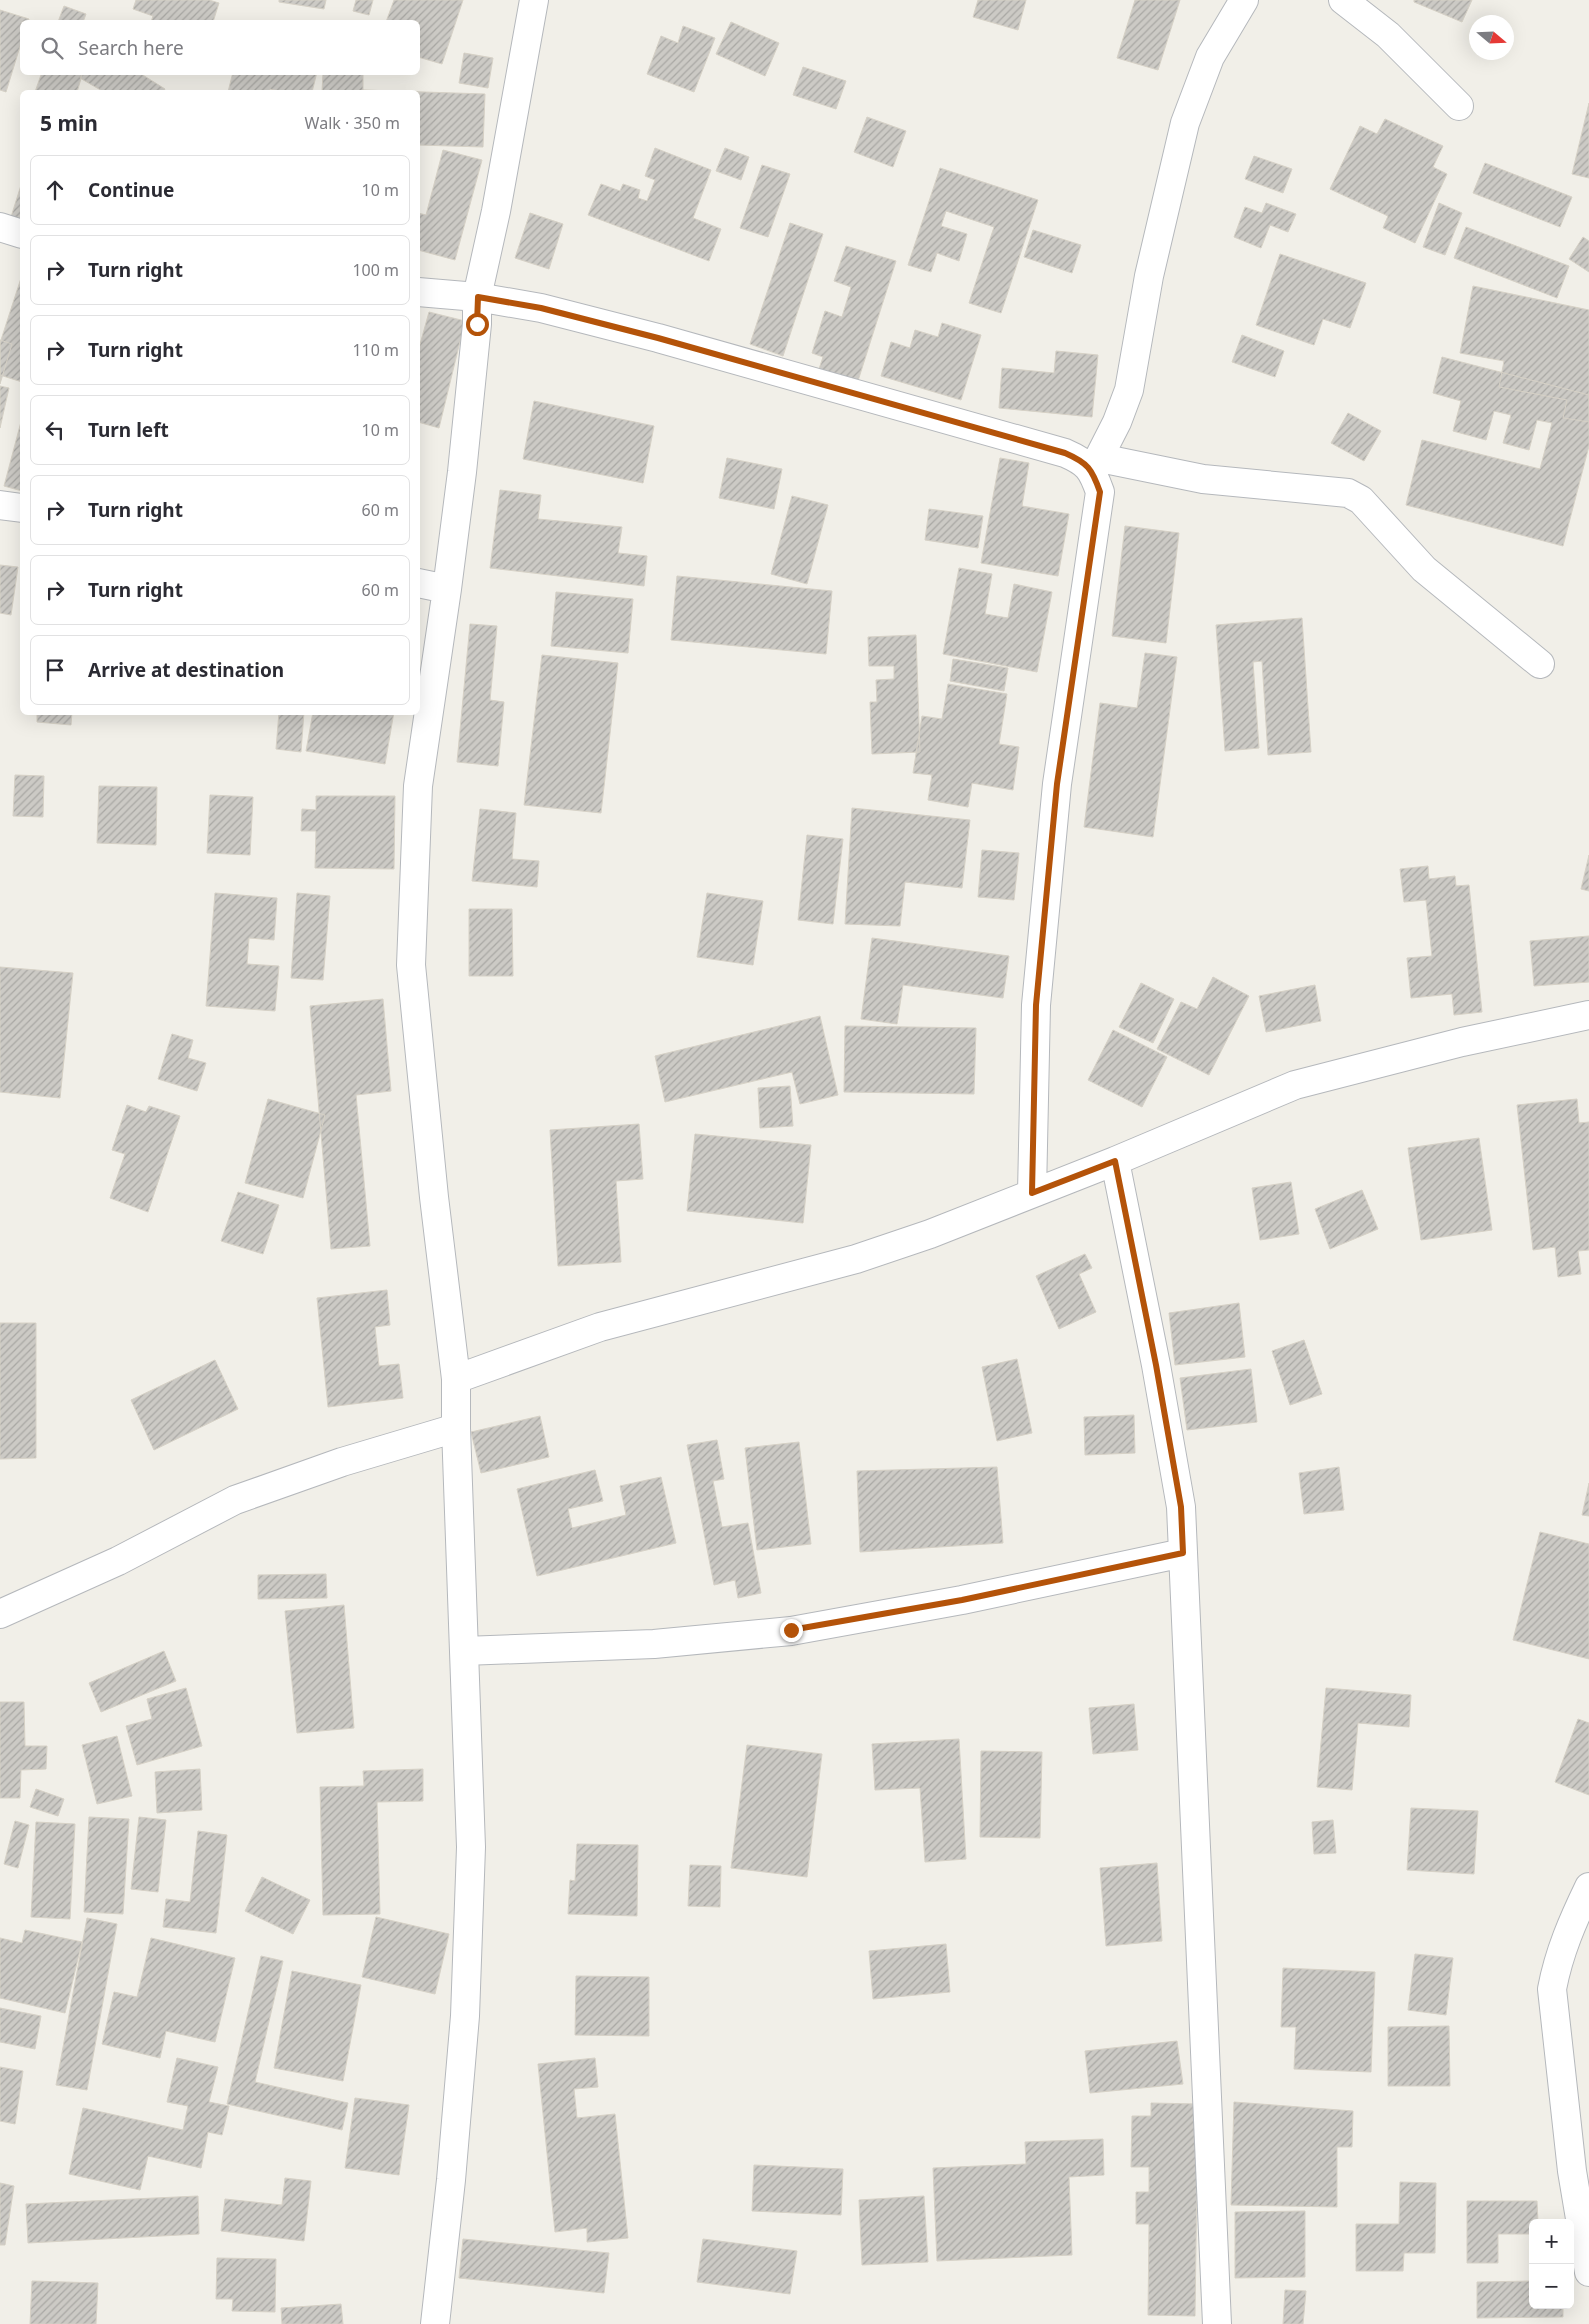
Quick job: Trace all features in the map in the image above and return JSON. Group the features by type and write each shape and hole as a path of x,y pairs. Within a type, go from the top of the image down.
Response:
{"street":[{"path":"435,2324 451,2180 464,2016 471,1847 456,1428 456,1379 434,1197 411,966 418,786 462,472 478,297 496,210 534,0"},
{"path":"1032,1193 1036,1005 1057,784 1100,492 1096,464 1118,422 1130,390 1149,276 1185,124 1210,57 1244,0"},
{"path":"1343,0 1388,35 1459,106"},
{"path":"0,227 20,233"},
{"path":"420,292 478,297 541,308 658,338 1065,453 1096,464 1203,479 1348,493 1361,500 1424,569 1540,664"},
{"path":"0,506 20,508"},
{"path":"420,583 447,589"},
{"path":"456,1379 600,1327 856,1259 930,1234 1115,1161 1295,1084 1462,1042 1589,1015"},
{"path":"1115,1161 1156,1365 1181,1507 1217,2324"},
{"path":"0,1614 118,1561 235,1500 342,1462 456,1428"},
{"path":"464,1651 654,1644 791,1630 962,1600 1183,1553"},
{"path":"1589,1887 1574,1916 1558,1960 1552,1989 1572,2171 1589,2272"}],"building":[{"path":"136,0 209,0 219,3 214,20 152,20 153,16 133,9"},
{"path":"279,0 326,0 324,9 279,2"},
{"path":"356,0 373,0 369,15 353,11"},
{"path":"394,0 463,0 442,64 420,58 420,20 387,20"},
{"path":"978,0 1026,0 1018,30 973,17"},
{"path":"1135,0 1180,0 1158,70 1117,58"},
{"path":"1414,0 1472,0 1462,22 1414,2"},
{"path":"64,6 86,14 84,20 59,20"},
{"path":"0,10 29,19 20,20 20,46 6,92 0,90"},
{"path":"731,22 779,43 765,76 716,54"},
{"path":"683,26 715,38 694,92 647,74 661,36 678,43"},
{"path":"464,53 493,58 488,88 459,83"},
{"path":"803,67 846,81 836,109 793,95"},
{"path":"41,75 82,75 78,90 36,90"},
{"path":"82,75 143,75 165,89 101,90 80,78"},
{"path":"232,75 316,75 312,90 228,90"},
{"path":"323,75 363,75 363,90 322,90"},
{"path":"420,92 485,94 483,147 420,145"},
{"path":"1589,103 1589,178 1572,174"},
{"path":"867,117 906,131 893,167 854,152"},
{"path":"1385,119 1443,146 1433,167 1447,174 1415,243 1383,228 1388,216 1330,189 1360,126 1377,134"},
{"path":"655,148 711,170 693,218 721,229 709,261 588,215 601,184 620,191 623,184 640,190 638,198 647,201 655,180 645,176"},
{"path":"725,148 749,157 741,180 716,171"},
{"path":"443,150 482,160 455,260 420,251 420,214 426,215"},
{"path":"1254,156 1292,169 1283,193 1245,179"},
{"path":"1485,163 1572,197 1560,227 1473,193"},
{"path":"762,165 790,174 768,237 740,228"},
{"path":"940,168 1038,200 1001,313 969,303 994,227 946,211 941,226 967,234 959,261 937,253 931,272 908,265"},
{"path":"20,188 20,220 11,217"},
{"path":"1266,203 1296,214 1288,232 1270,225 1261,248 1234,237 1245,207 1262,213"},
{"path":"1439,203 1462,213 1445,255 1423,247"},
{"path":"530,213 563,224 549,269 515,258"},
{"path":"790,223 823,234 783,356 750,344"},
{"path":"1466,227 1569,266 1557,298 1454,258"},
{"path":"1033,230 1081,245 1072,273 1024,257"},
{"path":"1583,237 1589,241 1589,272 1569,259"},
{"path":"846,246 896,261 857,384 818,372 823,357 812,353 825,311 842,317 851,287 834,281"},
{"path":"1280,254 1366,283 1350,328 1323,319 1314,345 1256,325"},
{"path":"20,281 20,381 0,375 0,343"},
{"path":"1473,286 1589,310 1589,422 1563,418 1567,400 1499,387 1504,361 1460,353"},
{"path":"429,312 465,321 439,428 420,423 420,344"},
{"path":"942,323 981,335 961,400 881,376 891,342 910,348 915,330 938,337"},
{"path":"1242,335 1284,351 1275,377 1232,362"},
{"path":"0,340 12,344 0,384"},
{"path":"1056,351 1098,355 1092,417 999,408 1002,368 1054,373"},
{"path":"1442,357 1589,395 1589,446 1563,546 1406,505 1422,440 1540,469 1552,423 1537,420 1529,450 1503,443 1511,415 1494,411 1486,440 1453,431 1461,401 1433,393"},
{"path":"0,386 9,388 0,428"},
{"path":"534,401 654,426 643,483 523,459"},
{"path":"1348,413 1381,431 1364,461 1331,443"},
{"path":"20,426 20,490 4,486"},
{"path":"727,458 782,469 774,509 719,498"},
{"path":"1000,458 1029,463 1022,506 1069,514 1058,576 981,563"},
{"path":"500,490 541,495 538,519 622,527 618,553 647,556 644,586 490,568"},
{"path":"792,496 828,505 807,584 771,574"},
{"path":"929,509 983,516 978,548 925,540"},
{"path":"1125,526 1179,533 1166,643 1112,636"},
{"path":"0,565 18,567 11,615 0,613"},
{"path":"959,568 992,574 985,614 1008,618 1014,584 1052,592 1037,672 943,654"},
{"path":"677,576 832,591 826,654 671,640"},
{"path":"556,592 633,599 628,653 551,646"},
{"path":"1302,618 1311,752 1268,755 1262,661 1253,662 1259,748 1225,751 1216,625"},
{"path":"470,624 497,626 490,700 504,702 498,766 457,762"},
{"path":"916,635 920,752 872,754 870,702 877,702 876,680 894,679 894,666 869,666 868,637"},
{"path":"1145,653 1177,657 1153,837 1084,827 1100,703 1137,708"},
{"path":"542,655 618,663 601,813 524,805"},
{"path":"953,659 1008,668 1004,691 950,681"},
{"path":"948,684 1007,694 999,744 1019,747 1013,790 972,783 968,807 928,800 932,775 913,773 922,716 942,719"},
{"path":"37,715 72,715 71,725 37,722"},
{"path":"279,715 304,715 301,752 276,749"},
{"path":"312,715 393,715 385,764 306,751"},
{"path":"15,775 44,776 43,817 13,816"},
{"path":"99,786 157,787 156,845 97,843"},
{"path":"210,795 253,797 250,855 207,853"},
{"path":"316,796 395,796 394,869 315,868 316,831 301,831 302,809 316,810"},
{"path":"852,808 970,820 962,888 905,882 900,926 845,924"},
{"path":"480,809 516,813 512,859 539,861 537,887 472,881"},
{"path":"807,835 843,839 833,924 798,920"},
{"path":"982,850 1019,853 1014,900 978,897"},
{"path":"1589,855 1589,891 1581,889"},
{"path":"1428,866 1429,879 1455,876 1456,886 1469,885 1482,1012 1454,1015 1452,994 1411,998 1407,958 1432,956 1426,900 1404,902 1400,869"},
{"path":"215,893 277,898 274,940 249,938 247,964 279,966 275,1011 206,1006"},
{"path":"297,893 330,896 323,980 291,978"},
{"path":"707,893 763,901 753,965 697,957"},
{"path":"469,909 512,909 513,976 469,976"},
{"path":"1589,936 1589,982 1534,986 1530,941"},
{"path":"872,938 1009,956 1003,998 903,985 897,1024 861,1019"},
{"path":"0,967 73,973 60,1098 0,1092"},
{"path":"1213,977 1249,996 1209,1075 1157,1049 1181,1002 1197,1009"},
{"path":"1141,983 1174,999 1153,1043 1119,1027"},
{"path":"1315,985 1321,1021 1266,1032 1259,996"},
{"path":"383,999 391,1091 356,1095 370,1246 331,1249 310,1006"},
{"path":"820,1016 838,1095 800,1104 792,1072 665,1102 655,1056"},
{"path":"845,1026 976,1028 974,1094 844,1092"},
{"path":"1113,1030 1167,1057 1142,1107 1088,1080"},
{"path":"172,1034 193,1040 188,1058 206,1063 197,1091 158,1079"},
{"path":"790,1086 793,1126 760,1128 758,1088"},
{"path":"268,1099 325,1115 303,1198 245,1183"},
{"path":"1577,1099 1579,1123 1589,1122 1589,1250 1578,1251 1581,1274 1558,1277 1555,1247 1533,1250 1517,1105"},
{"path":"127,1105 146,1112 149,1106 180,1116 148,1212 110,1198 125,1154 112,1150"},
{"path":"639,1124 643,1179 616,1181 621,1262 558,1266 550,1130"},
{"path":"695,1134 811,1145 803,1223 687,1211"},
{"path":"1479,1138 1492,1230 1421,1240 1408,1148"},
{"path":"1291,1182 1299,1234 1260,1240 1252,1188"},
{"path":"1362,1190 1378,1229 1330,1249 1315,1209"},
{"path":"238,1192 279,1205 263,1254 221,1241"},
{"path":"1085,1254 1092,1268 1079,1274 1096,1312 1059,1329 1036,1276"},
{"path":"387,1290 390,1325 375,1327 379,1366 399,1364 403,1398 328,1407 317,1298"},
{"path":"1239,1303 1245,1357 1175,1365 1169,1313"},
{"path":"0,1323 36,1323 36,1458 0,1459"},
{"path":"1304,1340 1322,1394 1290,1405 1272,1351"},
{"path":"1017,1359 1032,1433 997,1441 982,1367"},
{"path":"215,1360 238,1409 154,1450 131,1400"},
{"path":"1251,1369 1257,1422 1187,1430 1180,1378"},
{"path":"1134,1415 1135,1453 1085,1455 1084,1417"},
{"path":"540,1416 549,1457 481,1473 471,1432"},
{"path":"717,1440 724,1479 713,1481 722,1527 748,1523 761,1593 738,1598 735,1580 714,1585 687,1445"},
{"path":"799,1442 811,1544 757,1550 745,1448"},
{"path":"997,1467 1003,1543 860,1552 857,1471"},
{"path":"1339,1467 1344,1510 1304,1514 1299,1473"},
{"path":"595,1470 603,1501 568,1509 572,1528 626,1515 620,1486 661,1477 676,1543 537,1576 517,1489"},
{"path":"1589,1483 1589,1516 1582,1515"},
{"path":"1540,1532 1589,1544 1589,1659 1513,1640"},
{"path":"326,1574 327,1598 258,1599 258,1575"},
{"path":"344,1605 354,1728 297,1733 285,1611"},
{"path":"164,1651 176,1681 101,1712 89,1683"},
{"path":"186,1688 202,1746 137,1765 126,1726 152,1719 147,1699"},
{"path":"1326,1688 1411,1695 1409,1727 1358,1723 1352,1790 1317,1787"},
{"path":"0,1702 24,1702 25,1746 47,1746 46,1769 21,1770 20,1798 0,1798"},
{"path":"1134,1704 1138,1750 1093,1754 1089,1708"},
{"path":"1578,1719 1589,1723 1589,1795 1555,1782"},
{"path":"117,1736 132,1796 97,1804 82,1745"},
{"path":"959,1739 966,1859 925,1862 920,1788 875,1790 872,1744"},
{"path":"747,1745 822,1754 807,1877 731,1868"},
{"path":"981,1751 1042,1752 1040,1838 980,1837"},
{"path":"200,1769 202,1810 157,1813 155,1772"},
{"path":"423,1769 423,1801 377,1802 380,1914 323,1915 320,1787 364,1786 363,1771"},
{"path":"36,1789 64,1799 58,1816 30,1807"},
{"path":"1411,1808 1478,1811 1474,1874 1407,1870"},
{"path":"89,1817 129,1819 123,1914 84,1912"},
{"path":"139,1817 166,1820 158,1892 131,1889"},
{"path":"1333,1820 1336,1853 1314,1854 1312,1822"},
{"path":"15,1821 29,1825 18,1868 4,1864"},
{"path":"36,1822 75,1824 70,1919 31,1917"},
{"path":"198,1831 227,1835 216,1933 163,1927 166,1899 190,1902"},
{"path":"577,1844 638,1845 637,1916 568,1914 570,1880 575,1881"},
{"path":"1157,1863 1162,1941 1106,1946 1100,1868"},
{"path":"690,1865 721,1866 720,1907 688,1906"},
{"path":"262,1877 310,1900 293,1934 245,1911"},
{"path":"376,1917 449,1934 435,1994 362,1977"},
{"path":"87,1918 117,1924 87,2090 56,2085"},
{"path":"25,1930 82,1942 65,2013 0,1998 0,1938 22,1943"},
{"path":"151,1938 235,1958 215,2042 166,2031 160,2058 102,2044 114,1992 137,1997"},
{"path":"946,1944 950,1992 873,1999 869,1951"},
{"path":"1415,1954 1453,1958 1446,2015 1408,2010"},
{"path":"261,1956 283,1961 255,2082 348,2103 342,2130 227,2104"},
{"path":"1283,1968 1375,1972 1371,2072 1294,2069 1296,2027 1281,2027"},
{"path":"292,1971 361,1985 343,2081 274,2068"},
{"path":"576,1976 649,1977 649,2036 575,2035"},
{"path":"0,2008 41,2016 35,2049 0,2042"},
{"path":"1449,2026 1450,2086 1388,2086 1388,2027"},
{"path":"1177,2041 1183,2084 1090,2093 1085,2051"},
{"path":"177,2058 218,2067 209,2102 229,2106 222,2135 208,2132 201,2168 148,2156 140,2190 69,2174 83,2108 183,2130 188,2106 167,2102"},
{"path":"595,2058 598,2087 574,2089 577,2118 615,2114 628,2238 587,2242 587,2228 555,2232 538,2064"},
{"path":"0,2067 23,2071 15,2124 0,2121"},
{"path":"355,2098 409,2105 399,2175 345,2168"},
{"path":"1234,2102 1353,2111 1352,2147 1337,2147 1337,2207 1231,2205"},
{"path":"1151,2103 1198,2104 1195,2316 1148,2315 1149,2224 1136,2224 1136,2192 1149,2192 1149,2167 1131,2167 1132,2116 1151,2116"},
{"path":"1103,2139 1104,2175 1069,2177 1072,2255 937,2261 933,2168 1026,2164 1025,2142"},
{"path":"754,2165 843,2169 841,2215 752,2211"},
{"path":"285,2178 311,2181 304,2241 221,2231 225,2199 282,2205"},
{"path":"1400,2182 1436,2183 1435,2253 1404,2253 1403,2271 1356,2271 1356,2224 1399,2224"},
{"path":"0,2183 14,2186 5,2245 0,2245"},
{"path":"198,2196 199,2234 28,2243 26,2204"},
{"path":"924,2196 928,2262 862,2265 859,2200"},
{"path":"1467,2201 1537,2201 1538,2219 1529,2219 1529,2234 1498,2234 1498,2263 1467,2263"},
{"path":"1305,2211 1305,2277 1235,2278 1235,2212"},
{"path":"463,2239 609,2253 604,2293 459,2278"},
{"path":"703,2239 797,2251 790,2294 697,2282"},
{"path":"217,2258 276,2259 275,2312 232,2311 233,2299 216,2299"},
{"path":"32,2281 98,2283 96,2324 30,2324"},
{"path":"1529,2281 1529,2309 1563,2309 1563,2317 1477,2318 1477,2282"},
{"path":"1285,2290 1306,2291 1303,2324 1283,2324"},
{"path":"341,2304 343,2324 282,2324 281,2308"}],"route":[{"path":"477,324 478,297 541,308 658,338 1065,453 1082,460 1092,470 1100,492 1057,784 1036,1005 1032,1193 1115,1161 1156,1365 1181,1507 1183,1553 962,1600 791,1630"}]}
